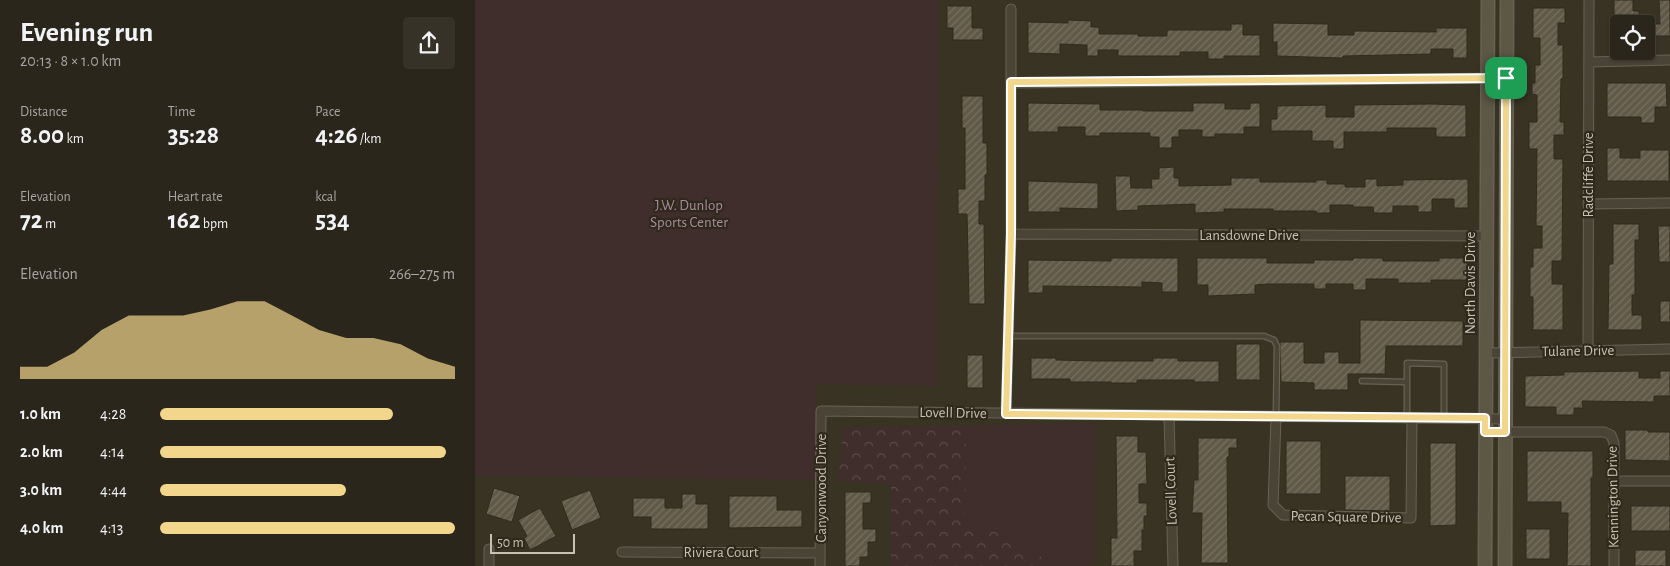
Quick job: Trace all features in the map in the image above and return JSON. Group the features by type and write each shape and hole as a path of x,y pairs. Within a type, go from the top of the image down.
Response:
{"street":[{"name":"North Davis Drive","path":"1485,566 1488,0"},
{"path":"1505,566 1507,0"},
{"name":"Radcliffe Drive","path":"1588,351 1589,0"},
{"path":"1006,414 1011,234 1011,9"},
{"path":"1589,62 1670,60"},
{"path":"1011,82 1506,78"},
{"path":"1588,204 1670,203"},
{"name":"Lansdowne Drive","path":"1011,234 1486,236"},
{"name":"Tulane Drive","path":"1486,353 1670,349"},
{"name":"Lovell Drive","path":"821,411 1485,418 1505,425"},
{"name":"Canyonwood Drive","path":"821,411 821,566"},
{"name":"Lovell Court","path":"1169,416 1173,566"},
{"name":"Pecan Square Drive","path":"1276,417 1273,505 1283,515 1411,518 1409,418"},
{"name":"Kennington Drive","path":"1485,432 1505,425 1604,432 1611,435 1614,443 1614,566"},
{"path":"1614,481 1670,481"},
{"path":"489,549 489,566"},
{"name":"Riviera Court","path":"622,552 820,553"}],"lane":[{"path":"1008,336 1264,336 1274,340 1277,346 1276,417"},
{"path":"1409,418 1407,363 1444,364 1444,418"},
{"path":"1362,381 1407,382"}],"green space":[{"name":"J.W. Dunlop Sports Center","path":"475,0 938,0 937,386 817,384 816,480 475,476"},
{"path":"1096,423 1095,559 1087,566 1055,566 1012,538 965,520 966,426"},
{"path":"966,426 965,520 1012,538 1055,566 891,566 891,484 838,481 843,428"}],"building":[{"path":"1614,0 1633,0 1633,11 1639,11 1639,15 1614,15"},
{"path":"1659,0 1670,0 1670,36 1655,36 1655,24 1660,24"},
{"path":"947,6 972,6 972,28 983,28 983,40 953,40 953,28 947,28"},
{"path":"1533,8 1565,8 1565,23 1558,23 1558,45 1563,45 1560,122 1564,122 1564,135 1554,135 1554,159 1563,159 1562,261 1552,261 1552,284 1563,284 1563,330 1533,330 1533,297 1530,297 1530,267 1533,267 1533,248 1542,248 1542,226 1536,226 1537,149 1529,149 1529,122 1537,122 1537,95 1532,94 1532,83 1535,83 1535,65 1540,65 1540,38 1533,38"},
{"path":"1068,20 1091,21 1091,27 1099,27 1099,34 1138,34 1138,36 1167,36 1167,30 1231,30 1231,24 1243,24 1243,35 1260,35 1260,56 1224,56 1224,59 1208,59 1208,52 1180,52 1180,56 1118,56 1118,50 1098,50 1098,56 1087,56 1087,45 1060,44 1060,54 1028,53 1028,22 1068,23"},
{"path":"1273,23 1328,24 1328,35 1354,35 1354,31 1436,32 1436,28 1467,28 1467,58 1453,58 1453,49 1431,49 1431,54 1343,56 1343,58 1277,56 1277,42 1273,42"},
{"path":"1607,83 1666,83 1667,107 1655,107 1655,123 1641,123 1641,117 1607,117"},
{"path":"962,96 983,96 983,143 987,143 987,175 985,175 985,201 979,201 979,224 984,224 985,304 969,304 967,214 958,214 958,189 965,189 965,128 962,128"},
{"path":"1028,103 1100,104 1100,110 1193,111 1193,103 1225,103 1225,109 1250,109 1250,103 1260,103 1260,127 1244,127 1244,134 1215,134 1215,137 1202,137 1202,130 1179,130 1179,137 1172,137 1172,148 1159,148 1159,137 1150,137 1150,133 1100,133 1100,136 1085,136 1085,127 1058,127 1058,132 1028,132"},
{"path":"1326,105 1326,117 1354,117 1354,105 1466,105 1466,137 1436,137 1436,128 1387,128 1387,132 1344,132 1344,149 1333,149 1333,141 1312,141 1312,131 1271,131 1271,119 1277,119 1277,106"},
{"path":"1607,148 1620,148 1620,158 1640,158 1640,150 1669,150 1669,181 1607,181"},
{"path":"1174,167 1174,178 1179,178 1179,186 1231,185 1231,178 1260,178 1260,182 1316,182 1316,180 1327,180 1327,184 1345,184 1345,187 1365,187 1365,179 1377,179 1377,186 1403,185 1403,180 1468,179 1468,208 1454,208 1454,199 1432,199 1432,212 1418,212 1418,206 1393,206 1393,213 1374,213 1373,207 1330,205 1330,213 1316,213 1316,211 1273,211 1273,209 1224,209 1224,212 1195,213 1195,204 1138,206 1138,210 1116,211 1115,176 1130,176 1131,188 1152,188 1151,179 1159,179 1159,168"},
{"path":"1028,181 1098,183 1098,209 1060,208 1060,212 1028,212"},
{"path":"1613,224 1639,224 1639,240 1635,240 1635,295 1632,295 1632,315 1642,315 1642,330 1608,330 1609,264 1613,264"},
{"path":"1658,226 1670,226 1670,262 1659,262"},
{"path":"1111,258 1178,258 1178,292 1162,292 1162,283 1142,282 1142,287 1043,286 1043,293 1028,293 1028,260 1111,261"},
{"path":"1197,258 1267,258 1267,263 1314,263 1314,260 1353,260 1353,258 1383,258 1383,261 1439,261 1439,258 1468,258 1468,280 1431,280 1431,283 1398,283 1398,279 1366,279 1366,290 1353,290 1353,284 1326,284 1326,289 1314,289 1314,284 1267,284 1255,285 1255,294 1208,296 1208,285 1197,285"},
{"path":"1660,301 1670,301 1670,322 1660,322"},
{"path":"1360,320 1463,321 1463,346 1386,346 1385,374 1348,374 1348,390 1314,390 1314,383 1281,382 1280,342 1304,342 1304,363 1324,363 1324,352 1339,352 1339,363 1360,363"},
{"path":"1236,344 1260,344 1260,380 1236,380"},
{"path":"967,355 983,355 983,388 967,388"},
{"path":"1031,358 1153,361 1153,358 1178,358 1178,361 1219,361 1219,382 1137,380 1137,383 1111,383 1070,382 1070,379 1031,379"},
{"path":"1639,371 1639,378 1660,378 1660,371 1670,371 1670,396 1654,396 1654,402 1582,401 1583,408 1574,408 1574,415 1556,415 1556,407 1525,407 1525,376 1564,375 1564,372"},
{"path":"1625,430 1670,432 1670,461 1625,460"},
{"path":"1116,436 1138,436 1138,452 1146,452 1147,484 1139,484 1139,503 1147,503 1147,516 1144,516 1144,530 1142,530 1142,551 1134,551 1134,566 1111,566 1111,538 1117,538"},
{"path":"1198,438 1237,438 1237,448 1229,448 1229,457 1227,457 1228,563 1201,563 1202,513 1192,513 1194,480 1198,480"},
{"path":"1286,441 1321,441 1321,494 1286,494"},
{"path":"1430,443 1456,443 1456,525 1430,526"},
{"path":"1527,451 1593,451 1593,478 1591,478 1591,566 1567,566 1568,513 1561,513 1561,502 1527,502"},
{"path":"1345,476 1390,476 1390,511 1345,510"},
{"path":"494,488 520,496 512,522 486,514"},
{"path":"590,490 601,518 572,530 561,501"},
{"path":"845,492 871,492 871,503 863,503 863,529 876,529 876,542 868,542 868,557 860,557 860,566 845,566"},
{"path":"682,494 696,494 696,504 708,504 708,529 651,529 651,517 633,517 633,498 665,498 665,508 682,508"},
{"path":"729,496 777,496 777,510 802,510 802,527 729,528"},
{"path":"1631,506 1670,506 1670,531 1631,531"},
{"path":"540,508 556,536 530,550 524,538 527,536 518,520"},
{"path":"1526,529 1550,529 1550,559 1526,559"},
{"path":"1635,550 1666,550 1666,566 1635,566"}],"route":[{"path":"1506,78 1505,432 1485,432 1485,418 1006,414 1011,234 1011,82 1506,78"}]}
